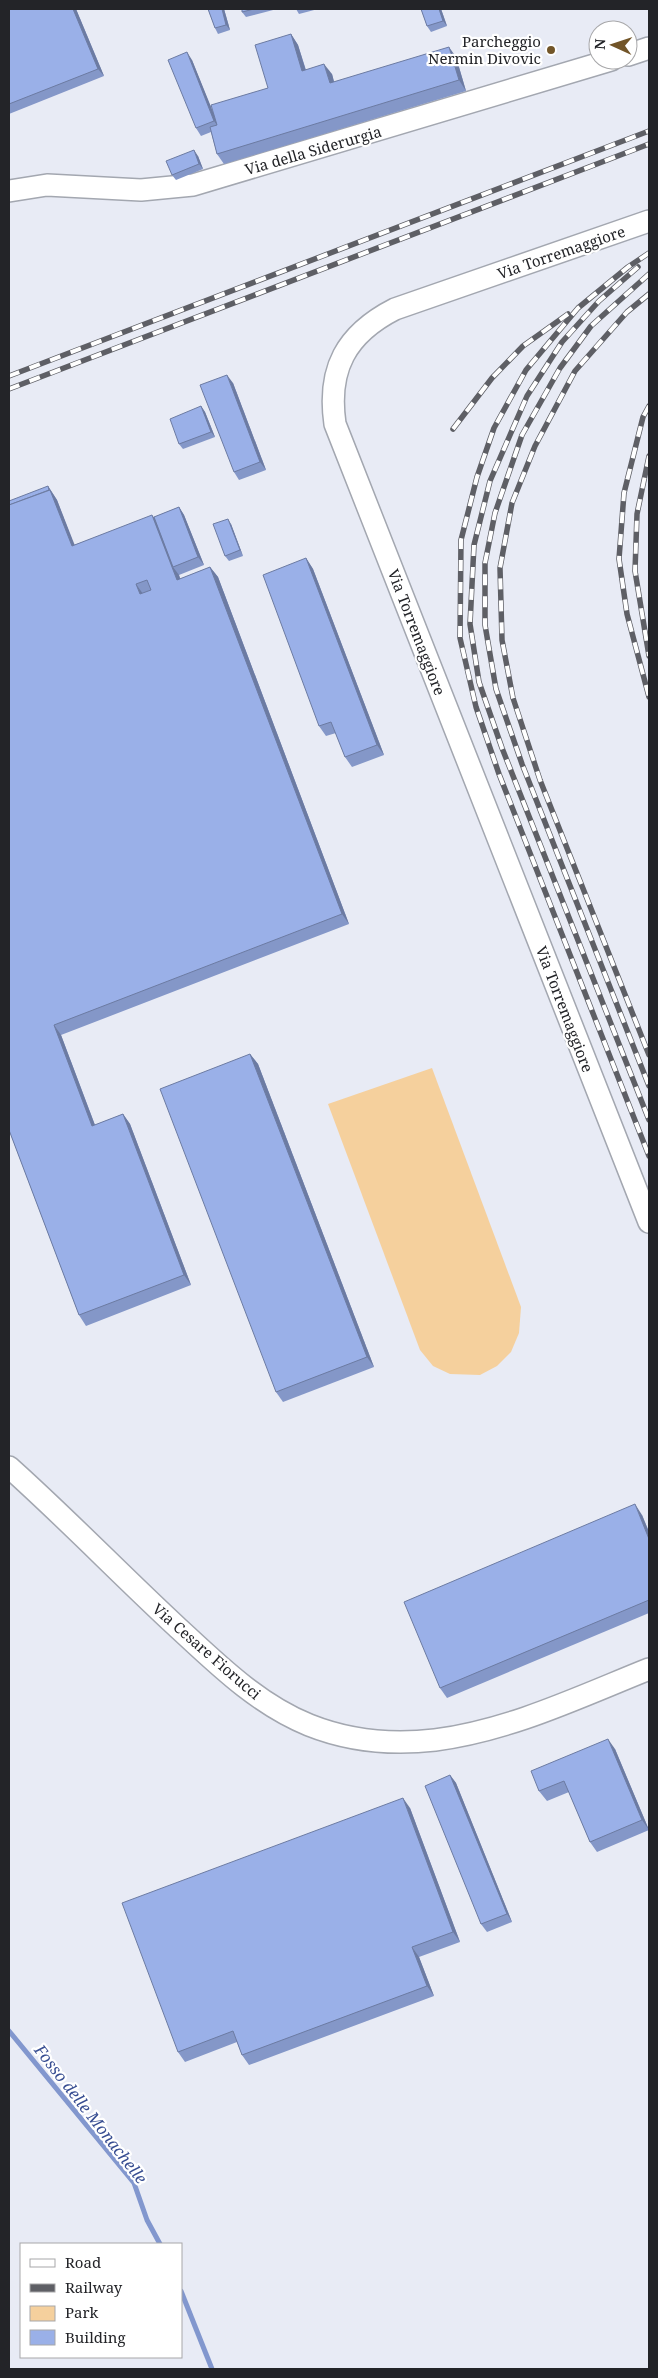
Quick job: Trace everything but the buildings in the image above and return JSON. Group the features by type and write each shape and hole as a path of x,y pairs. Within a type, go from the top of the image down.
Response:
{"street":[{"name":"Via della Siderurgia","path":"9,191 47,185 140,190 193,185 588,67"},
{"name":"Via Torremaggiore","path":"649,221 395,309 376,319 358,335 343,354 335,380 333,402 335,424 649,1222"},
{"name":"Via Cesare Fiorucci","path":"9,1467 148,1600 256,1696 306,1724 329,1733 353,1739 401,1742 434,1740 471,1733 504,1726 539,1714 649,1669"}],"green space":[{"path":"432,1068 521,1307 519,1333 511,1352 497,1366 480,1375 450,1374 433,1366 420,1350 328,1104"}],"waterway":[{"name":"Fosso delle Monachelle","path":"9,2031 134,2183 147,2220 159,2243"},
{"name":"Fosso delle Monachelle","path":"182,2294 212,2369"}],"railway":[{"path":"9,376 649,131"},
{"path":"9,389 649,144"},
{"path":"649,253 628,267 578,308 526,370 494,428 477,477 461,540 460,638 476,707 499,774 649,1156"},
{"path":"638,267 599,301 562,342 527,396 490,481 474,545 470,624 479,682 502,748 649,1120"},
{"path":"649,274 591,326 560,368 522,435 495,513 485,563 485,625 496,689 522,764 649,1086"},
{"path":"649,294 627,312 575,371 535,446 512,503 500,568 502,640 513,698 540,780 649,1055"},
{"path":"453,429 492,378 523,346 568,314"},
{"path":"649,406 643,417 624,493 619,559 627,614 649,697"},
{"path":"649,456 637,514 635,571 649,656"}],"place":[{"name":"Parcheggio Nermin Divovic","path":"551,50"}]}
